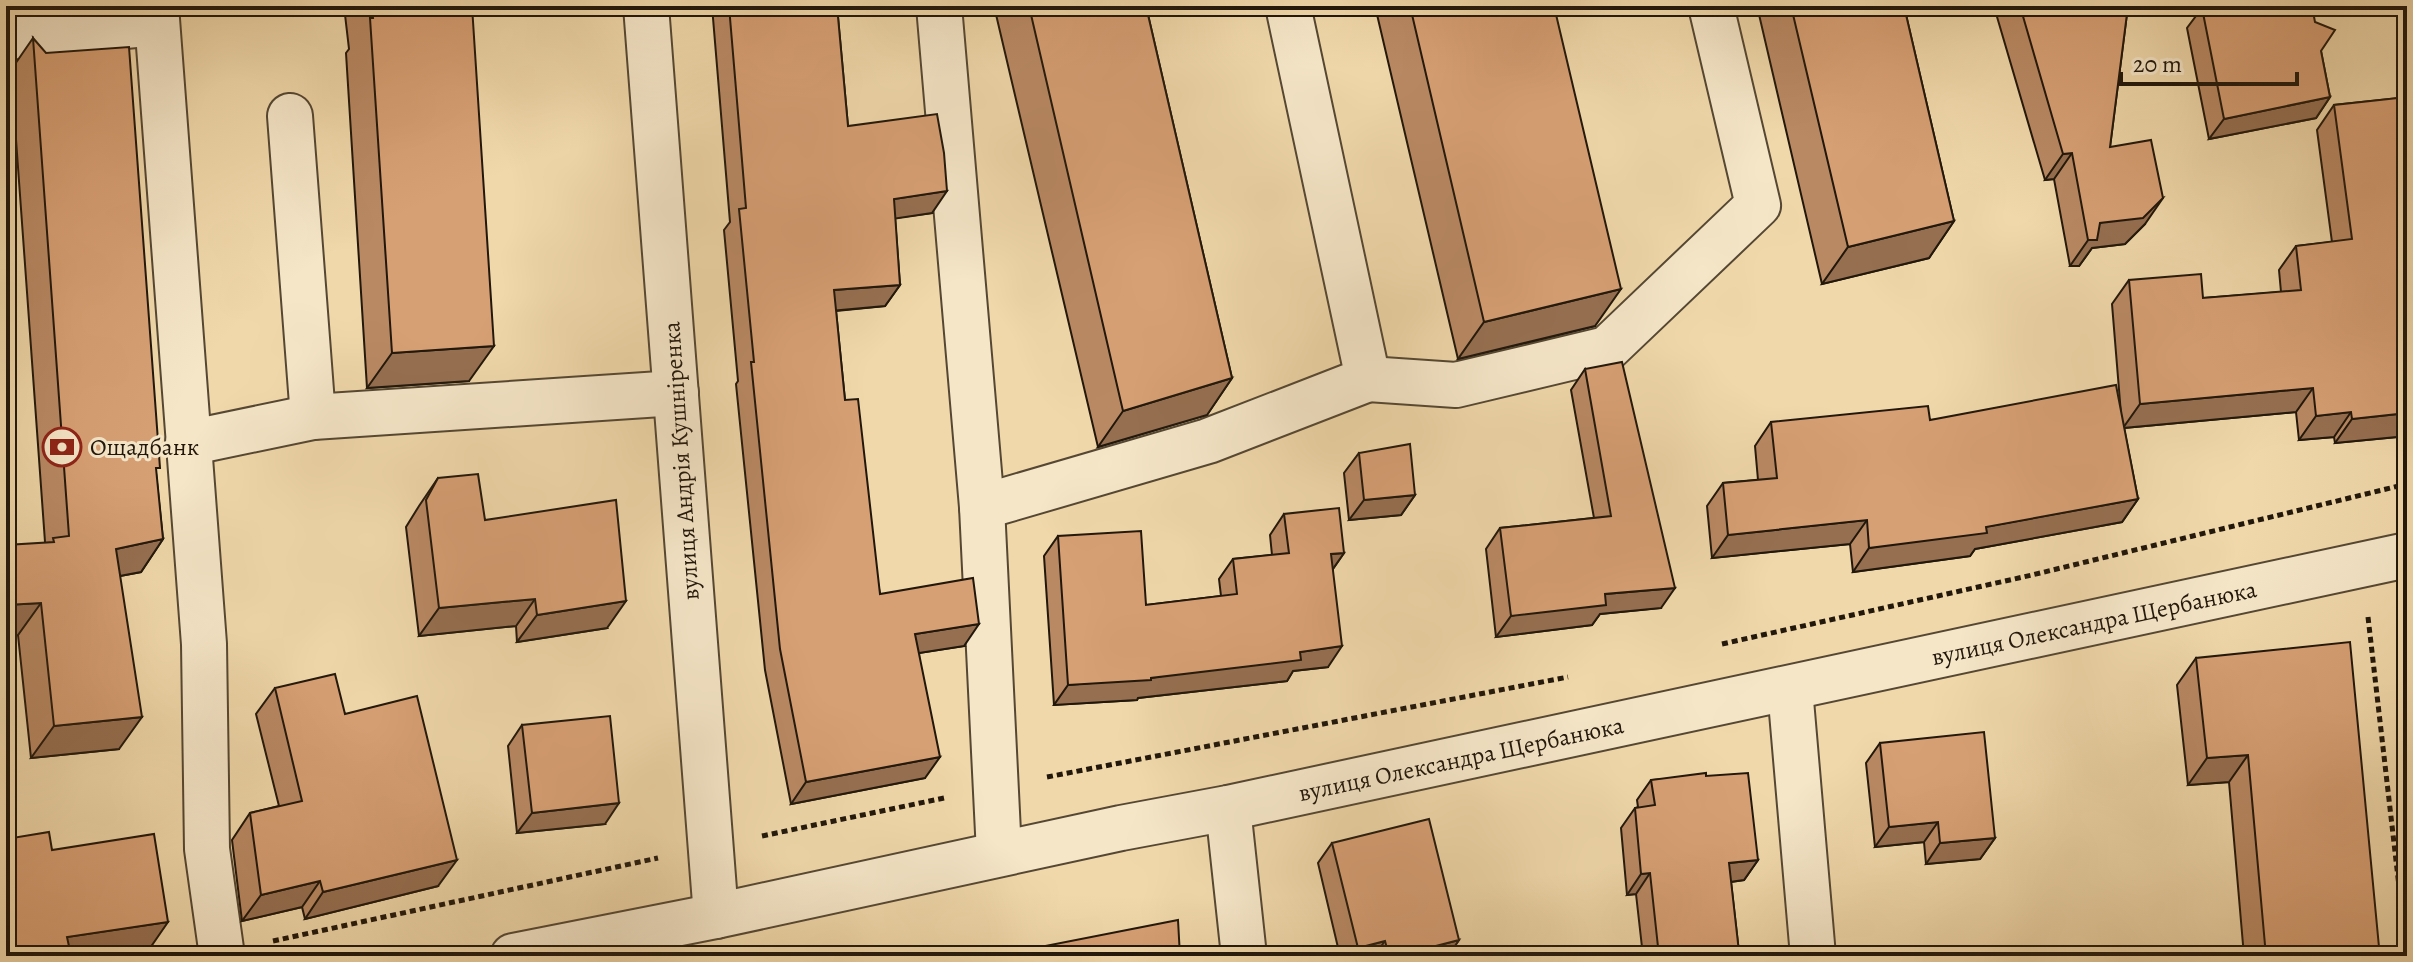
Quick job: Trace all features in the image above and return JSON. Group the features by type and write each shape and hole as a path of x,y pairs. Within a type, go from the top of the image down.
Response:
{"street":[{"name":"вулиця Андрія Кушніренка","path":"646,6 716,916"},
{"path":"939,6 982,507 999,853"},
{"path":"1288,6 1368,379"},
{"path":"982,507 1208,441 1368,379 1456,385 1607,349 1758,205 1711,6"},
{"path":"6,37 157,14 204,644 207,849 221,954"},
{"path":"290,116 313,417"},
{"path":"188,443 313,417 676,393"},
{"name":"вулиця Олександра Щербанюка","path":"513,956 569,950 999,853 2406,564"},
{"path":"1790,689 1813,956"},
{"path":"1228,808 1244,956"}],"path":[{"path":"1714,645 2032,575 2407,484"},
{"path":"2366,604 2407,956"},
{"path":"221,954 996,787 1577,675"}],"building":[{"path":"372,6 472,6 494,346 392,353 370,18 373,18"},
{"path":"729,6 837,6 848,126 937,114 947,191 894,199 900,285 834,290 845,400 858,399 880,594 973,578 979,624 915,634 940,757 806,782 780,649 751,362 754,362 739,209 746,208"},
{"path":"1029,6 1146,6 1232,378 1123,411"},
{"path":"1410,6 1554,6 1621,289 1484,322"},
{"path":"1791,6 1904,6 1954,221 1848,247"},
{"path":"2020,6 2128,6 2110,147 2151,140 2163,198 2143,218 2100,223 2097,240 2088,240 2072,153 2063,154"},
{"path":"2312,6 2315,22 2335,30 2321,51 2330,97 2224,119 2202,8"},
{"path":"33,38 46,53 129,47 163,539 116,549 142,717 54,726 41,603 6,605 6,545 54,542 53,538 69,536"},
{"path":"2407,97 2407,413 2352,419 2351,412 2316,416 2313,388 2140,404 2129,280 2201,274 2203,298 2301,290 2296,246 2352,239 2334,105"},
{"path":"1622,362 1675,588 1605,594 1606,605 1511,616 1500,528 1611,516 1585,369"},
{"path":"2116,385 2138,499 1986,527 1987,533 1869,548 1867,520 1728,535 1723,483 1777,478 1771,422 1928,406 1930,420"},
{"path":"1410,444 1415,495 1364,500 1359,453"},
{"path":"478,474 485,520 616,500 626,601 537,615 535,599 439,608 426,500 438,478"},
{"path":"1339,508 1344,553 1331,554 1342,646 1300,652 1301,660 1151,680 1068,685 1058,536 1141,531 1146,605 1237,594 1233,559 1289,553 1284,514"},
{"path":"2350,642 2379,947 2266,956 2248,755 2207,758 2196,658"},
{"path":"335,674 345,714 417,696 457,860 323,892 320,881 261,895 250,813 302,801 275,688"},
{"path":"610,716 619,803 532,813 522,725"},
{"path":"1984,732 1995,838 1940,843 1938,822 1889,827 1880,743"},
{"path":"1706,773 1706,776 1748,773 1758,860 1729,863 1739,952 1659,956 1650,873 1641,874 1635,808 1655,805 1651,780"},
{"path":"1429,819 1459,940 1397,956 1389,956 1385,941 1358,948 1332,843"},
{"path":"49,832 52,850 154,834 168,922 67,937 70,951 42,956 6,956 6,839"},
{"path":"1178,920 1180,956 994,956"}],"place":[{"name":"Ощадбанк","path":"62,447"}]}
